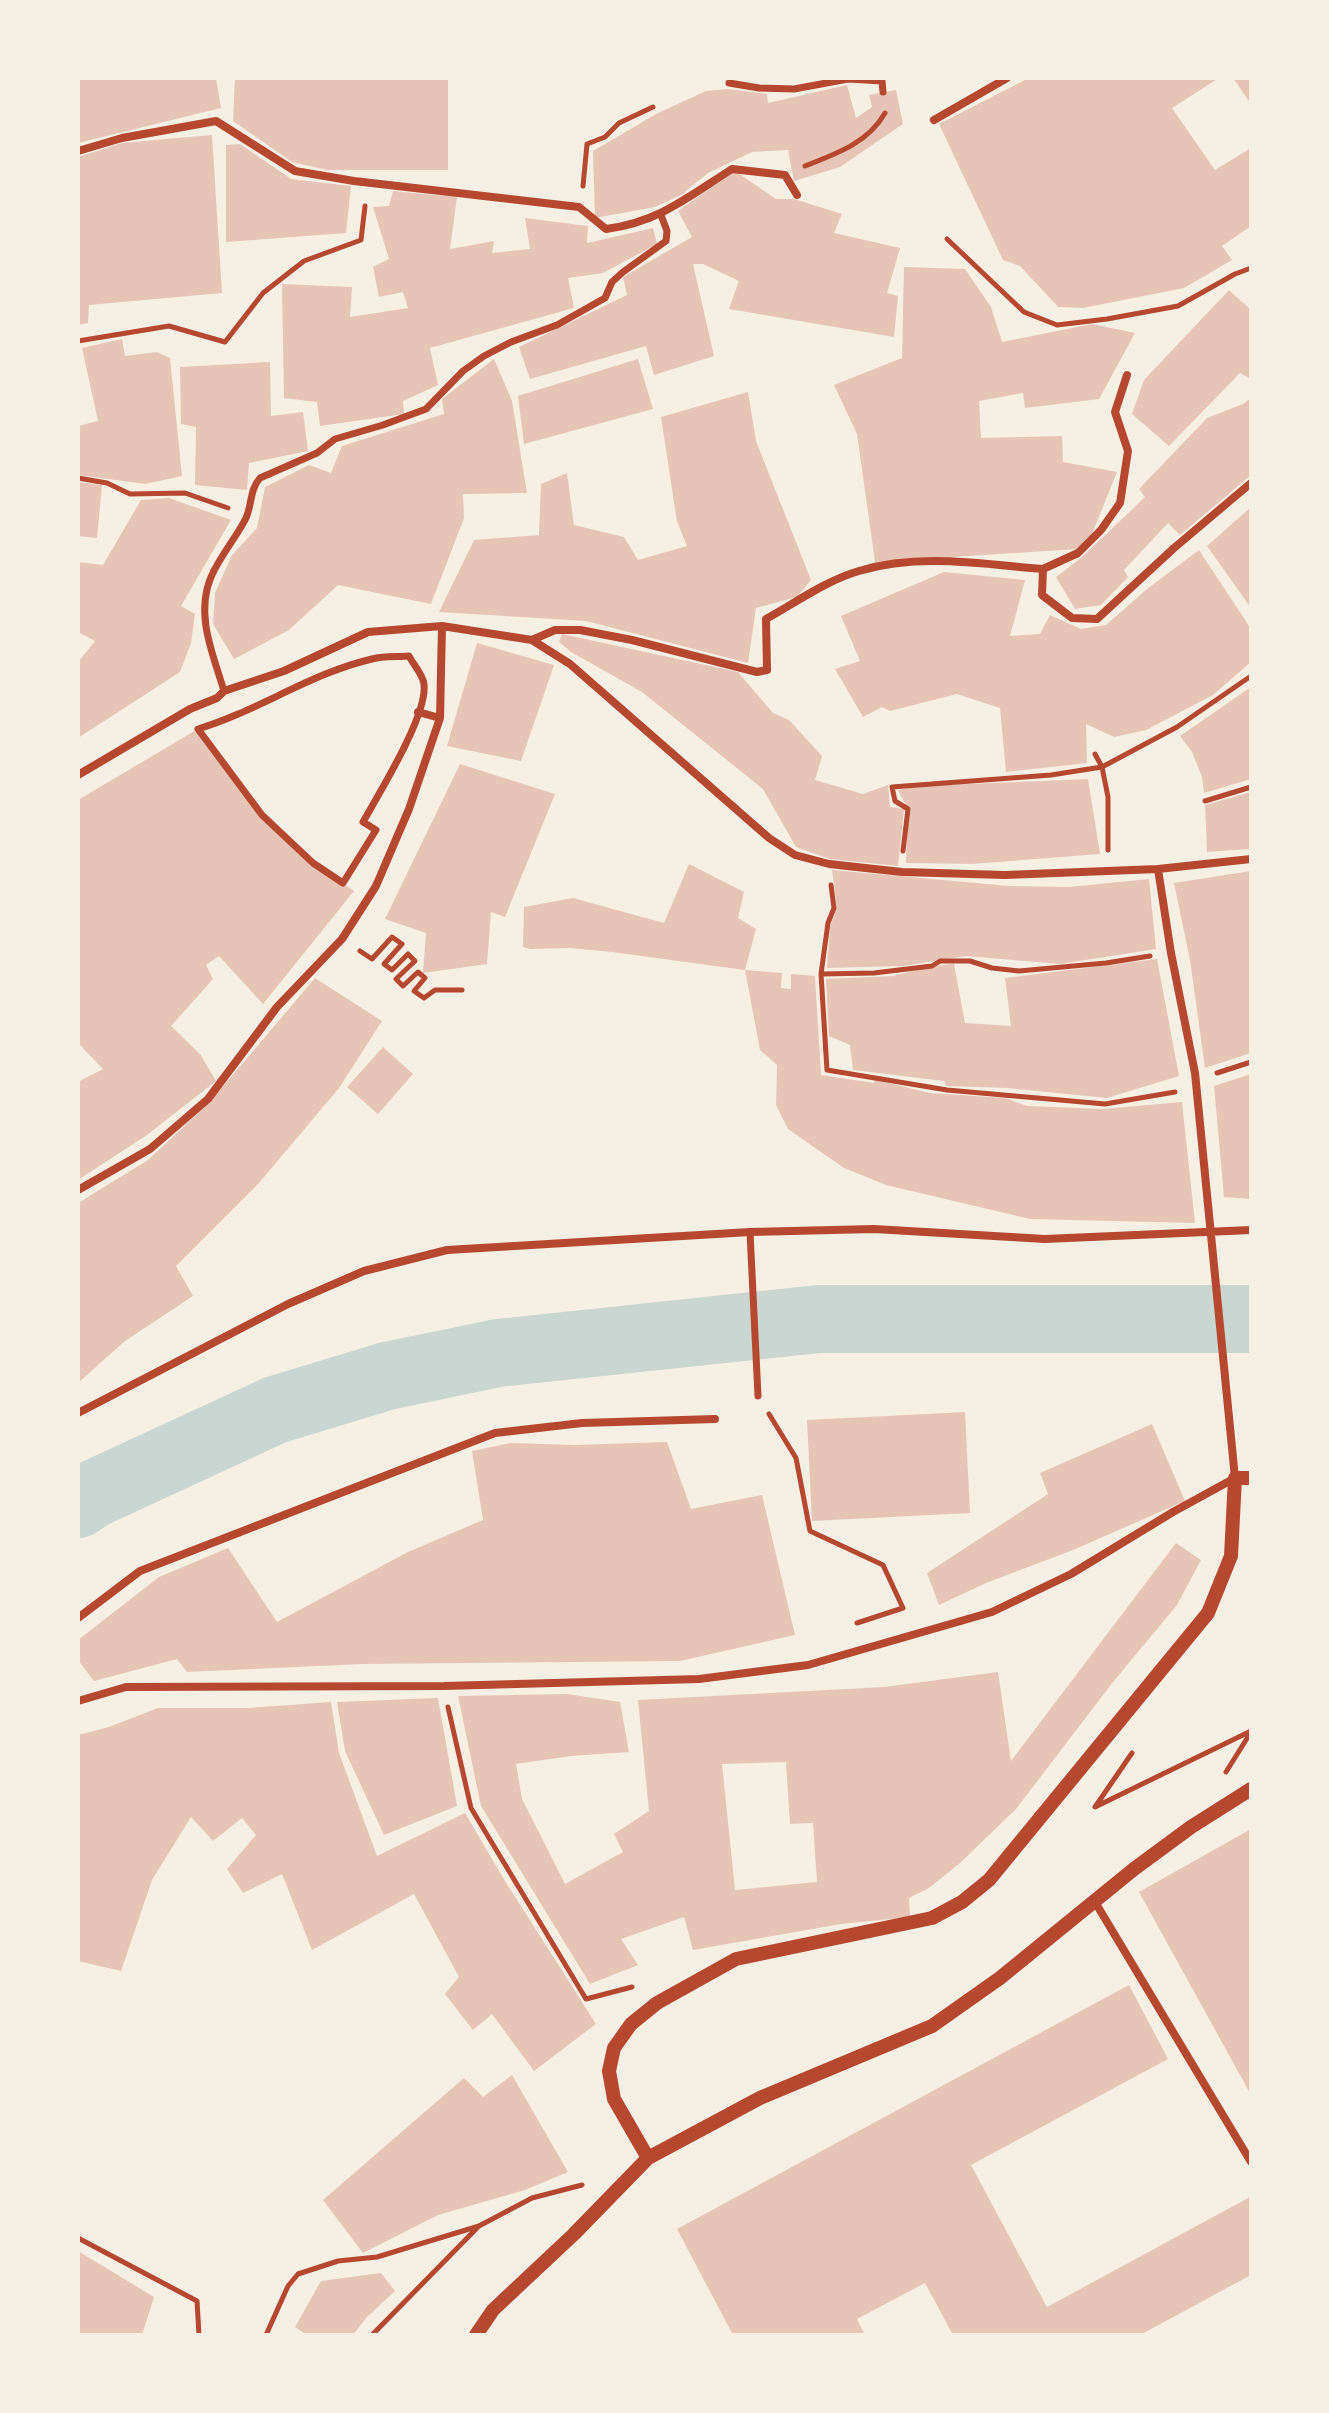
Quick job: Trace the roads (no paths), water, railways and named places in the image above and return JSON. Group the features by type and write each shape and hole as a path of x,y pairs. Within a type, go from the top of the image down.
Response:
{"street":[{"path":"934,120 1007,78"},
{"path":"729,83 794,89 848,79 882,81 883,92"},
{"path":"78,151 122,138 216,121 295,171 579,207 606,229 628,226 661,215 732,169 785,175 797,195"},
{"path":"224,691 207,633 204,605 211,577 247,515 254,485 260,478 317,453 335,439 426,409 463,371 484,356 557,325 605,298 612,282 666,241 667,231 661,215"},
{"path":"532,640 555,630 580,630 757,672 767,670 766,619 856,571 894,562 942,561 1043,569 1078,553 1101,530 1120,503 1128,451 1115,412 1127,375"},
{"path":"1043,569 1042,595 1072,618 1097,619 1251,483"},
{"path":"78,1190 150,1149 208,1099 277,1007 342,939 376,886 409,809 440,718 442,626"},
{"path":"78,775 190,709 217,698 224,691 284,671 368,632 442,626 532,640 570,664 769,838 795,855 829,864 902,872 1005,875 1158,869 1251,859"},
{"path":"409,656 424,684 418,712 409,738 363,822 376,830 343,883 313,863 262,815 198,729 228,720 340,669 375,658 409,656"},
{"path":"418,712 440,718"},
{"path":"648,2158 614,2099 609,2071 614,2048 631,2024 657,2003 736,1959 932,1918 962,1902 989,1880 1208,1613 1231,1556 1235,1478 1210,1211 1195,1073 1158,869"},
{"path":"78,1413 288,1304 364,1271 447,1250 750,1232 874,1229 1045,1239 1251,1230"},
{"path":"750,1232 758,1396"},
{"path":"78,1618 140,1571 495,1433 582,1423 715,1419"},
{"path":"78,1701 126,1687 444,1686 699,1679 808,1665 992,1612 1071,1574 1235,1478 1251,1478"},
{"path":"476,2335 493,2310 574,2234 648,2158 760,2098 932,2026 1000,1978 1191,1827 1251,1789"},
{"path":"1095,1902 1251,2162"}],"waterway":[{"path":"78,1504 91,1495 275,1410 387,1376 498,1353 819,1319 1251,1319"}]}
